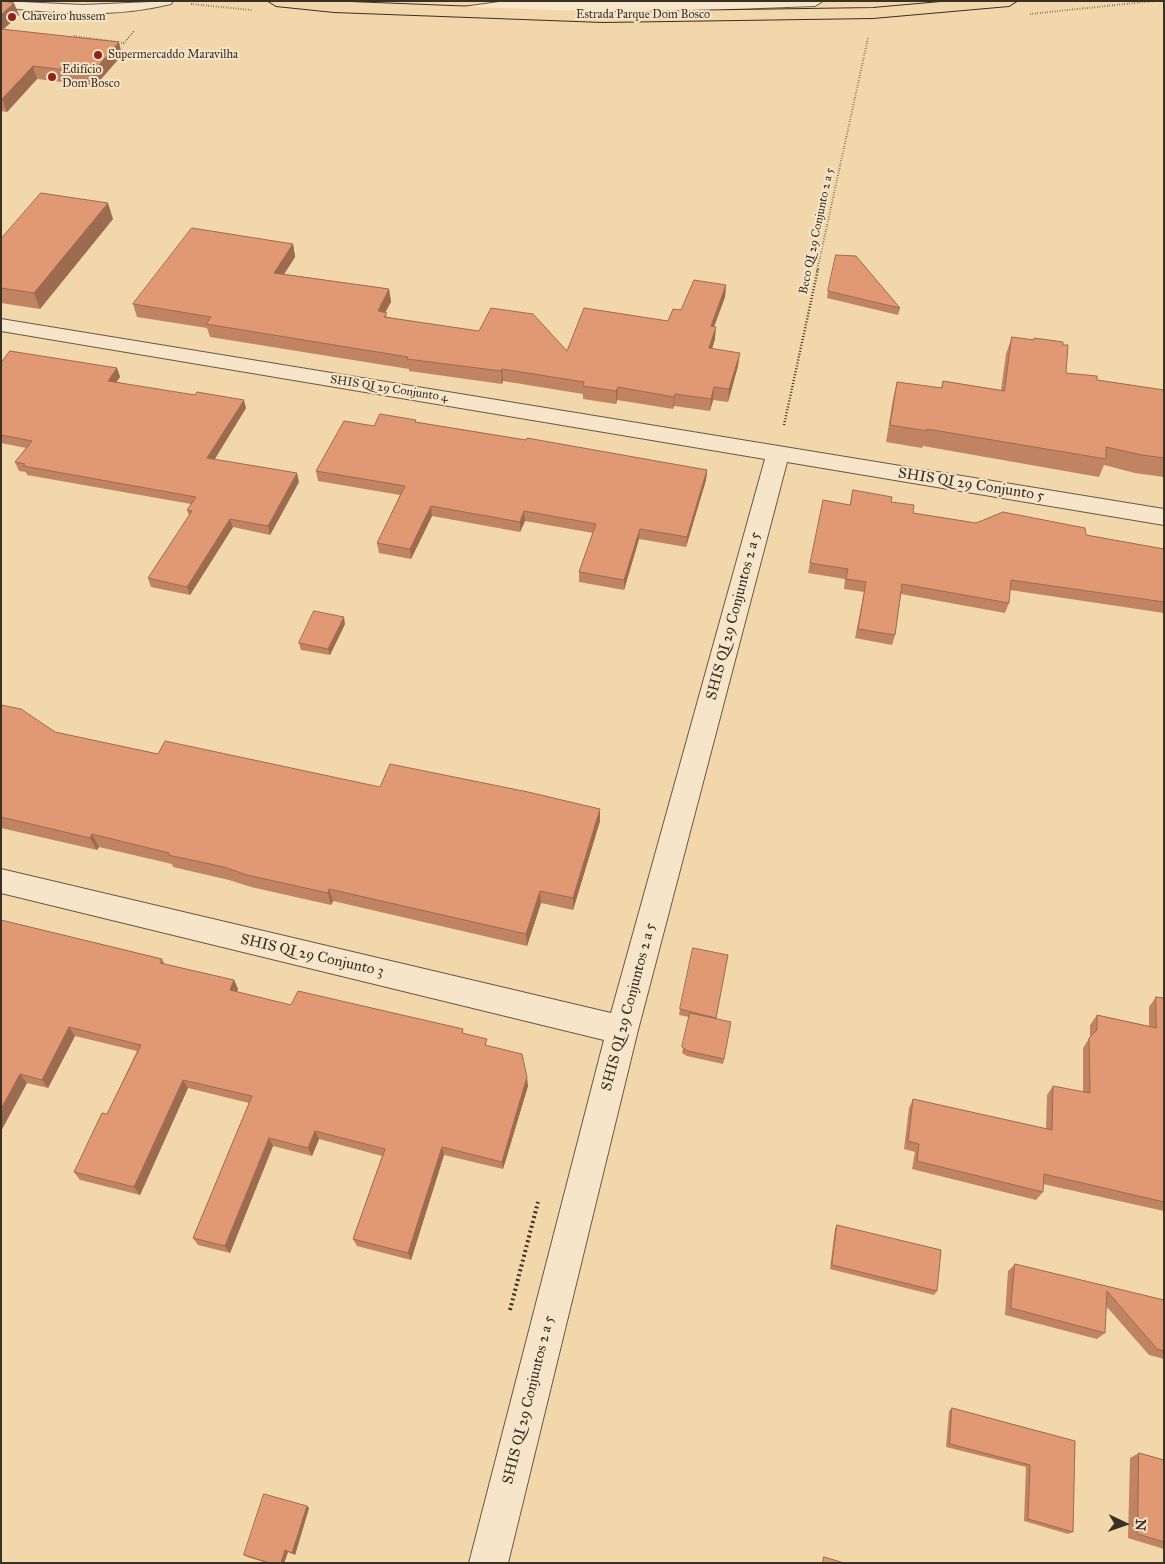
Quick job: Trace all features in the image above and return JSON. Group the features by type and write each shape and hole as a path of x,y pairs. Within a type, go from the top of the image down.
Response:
{"main road":[{"name":"Estrada Parque Dom Bosco","path":"276,1 463,12 603,17 873,13 1009,1"}],"street":[{"path":"1,2 49,9 100,11 165,1"},
{"path":"463,12 499,6 675,7 814,1"},
{"name":"SHIS QI 29 Conjunto 4","path":"1,325 778,453"},
{"name":"SHIS QI 29 Conjunto 5","path":"778,453 1164,517"},
{"name":"SHIS QI 29 Conjuntos 2 a 5","path":"488,1563 622,1030 778,453"},
{"name":"SHIS QI 29 Conjunto 3","path":"1,881 622,1030"}],"path":[{"name":"Beco QI 29 Conjunto 2 a 5","path":"778,453 873,13"}],"building":[{"path":"1,1 14,3 1,15"},
{"path":"1,29 119,42 92,73 33,66 2,99"},
{"path":"41,193 108,203 34,293 1,288 1,239"},
{"path":"192,228 293,244 274,273 389,289 378,311 387,313 384,317 479,331 491,308 533,314 567,351 584,308 668,321 673,309 681,310 694,280 726,285 711,326 716,327 709,348 740,353 729,389 714,387 711,399 675,394 674,397 618,387 616,391 583,386 584,382 502,369 501,371 407,359 408,357 206,324 211,317 133,304"},
{"path":"836,255 856,256 900,308 828,291"},
{"path":"1012,337 1063,342 1063,345 1068,345 1066,373 1097,376 1097,380 1164,390 1164,458 1106,447 1106,459 927,429 927,431 890,425 897,382 942,388 943,381 1004,391"},
{"path":"10,351 117,368 108,381 195,395 197,392 244,400 207,458 297,473 268,526 230,519 187,587 148,578 192,511 187,510 196,497 23,466 25,464 15,462 32,441 1,435 1,360"},
{"path":"380,414 416,420 415,422 526,440 527,438 707,470 687,537 640,529 624,580 579,572 596,524 524,511 520,522 431,506 410,549 377,543 405,486 316,471 344,421 374,426"},
{"path":"853,490 892,497 891,502 914,505 913,513 976,523 1003,512 1085,528 1086,535 1164,549 1164,602 1011,580 1009,603 902,584 895,635 858,629 866,582 846,579 848,569 810,563 823,500 850,505"},
{"path":"314,611 344,617 328,649 299,643"},
{"path":"1,705 21,709 55,732 158,754 165,741 380,787 390,764 528,792 600,809 573,898 540,891 526,934 329,889 328,893 247,875 224,867 168,855 169,853 92,834 90,838 1,817"},
{"path":"1,920 162,959 160,963 234,980 230,990 291,1005 298,991 463,1029 462,1033 487,1039 485,1045 522,1054 527,1077 502,1162 442,1147 408,1253 353,1239 385,1149 315,1131 308,1148 269,1138 225,1246 193,1238 252,1096 183,1080 134,1187 74,1172 102,1113 107,1114 141,1045 69,1027 42,1080 20,1074 1,1109"},
{"path":"693,948 728,955 716,1018 680,1009"},
{"path":"1156,997 1164,998 1164,1202 1044,1174 1043,1192 917,1161 919,1144 908,1141 913,1099 1052,1130 1053,1086 1090,1093 1089,1038 1097,1030 1097,1015 1156,1028"},
{"path":"690,1013 731,1022 724,1059 688,1051 682,1047"},
{"path":"837,1225 941,1250 937,1291 832,1265"},
{"path":"1015,1264 1164,1300 1164,1351 1157,1349 1107,1291 1105,1333 1011,1308"},
{"path":"952,1408 1075,1441 1073,1532 1028,1519 1030,1465 950,1444"},
{"path":"1139,1453 1164,1460 1164,1542 1138,1534"},
{"path":"264,1494 307,1506 292,1553 285,1550 281,1563 270,1563 244,1555"},
{"path":"824,1557 844,1563 823,1563"}],"place":[{"name":"Chaveiro hussem","path":"12,17"},
{"name":"Supermercaddo Maravilha","path":"98,55"},
{"name":"Edifício Dom Bosco","path":"52,77"}]}
